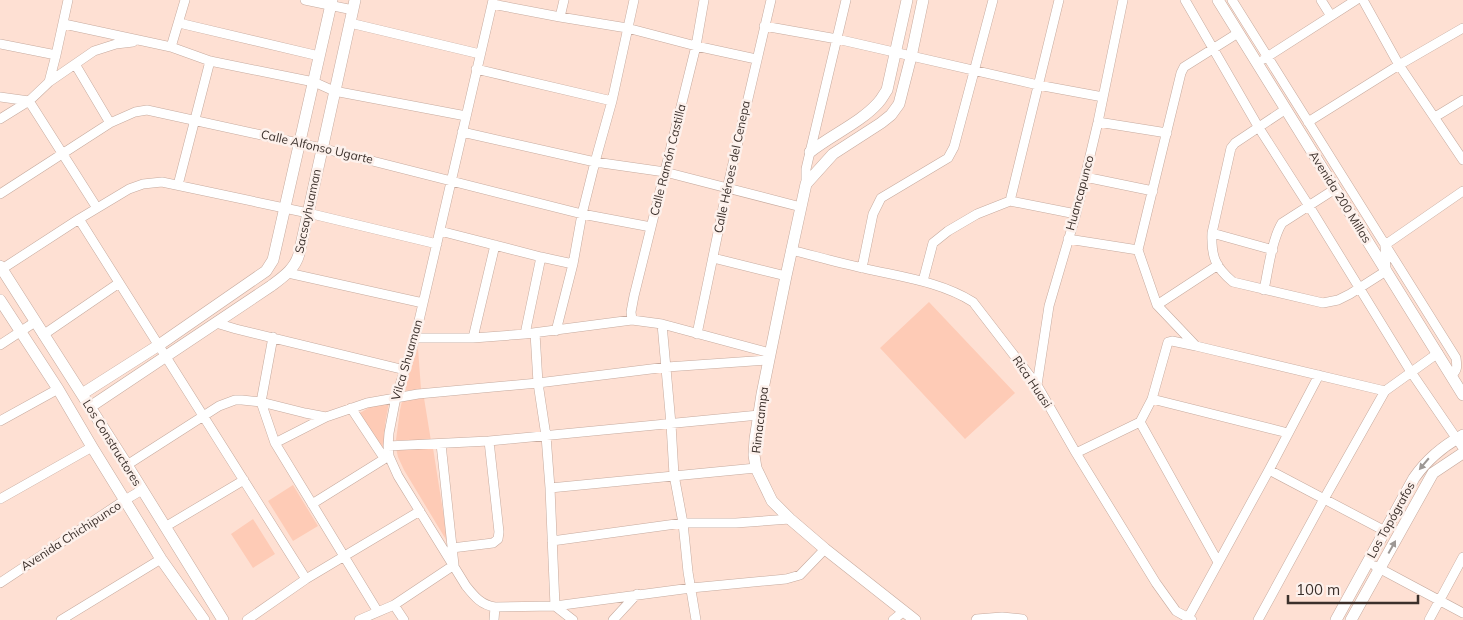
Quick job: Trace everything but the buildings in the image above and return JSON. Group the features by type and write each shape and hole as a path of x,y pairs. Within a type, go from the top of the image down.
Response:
{"street":[{"path":"49,82 64,24 68,0"},
{"path":"171,47 185,0"},
{"path":"305,0 354,5"},
{"path":"560,18 564,0"},
{"path":"556,331 573,264 594,162 612,101 634,0"},
{"name":"Calle Ramón Castilla","path":"632,320 631,312 634,296 696,46 704,0"},
{"name":"Calle Héroes del Cenepa","path":"697,334 727,189 771,0"},
{"path":"806,184 806,169 846,0"},
{"path":"810,152 880,102 887,90 907,0"},
{"path":"806,184 834,154 881,123 900,104 923,0"},
{"path":"862,268 873,214 881,198 948,158 954,147 993,0"},
{"path":"1010,200 1059,0"},
{"name":"Huancapunco","path":"1037,385 1049,306 1085,177 1123,0"},
{"path":"1185,0 1259,128 1411,372 1461,440"},
{"name":"Avenida 200 Millas","path":"1218,0 1238,33 1262,60 1286,109 1463,395"},
{"path":"1232,0 1262,60 1308,122 1456,358 1456,372 1451,376"},
{"path":"1321,0 1331,16"},
{"path":"1262,60 1356,0"},
{"path":"1363,0 1399,65 1463,160"},
{"path":"82,394 159,345 266,271 273,260 332,2"},
{"path":"492,2 560,18 627,28 756,59"},
{"name":"Vilca Shuaman","path":"492,2 415,338 396,397 389,433 387,457 398,476 466,586 477,600 489,606 555,606 637,594 793,578 800,574 825,549"},
{"name":"Sacsayhuaman","path":"90,407 271,286 288,273 297,261 354,5"},
{"path":"179,22 319,56"},
{"path":"350,23 480,54"},
{"path":"64,24 171,47 210,61 314,82 334,90 466,116"},
{"path":"764,26 837,39 1038,85 1103,97"},
{"path":"1308,122 1399,65 1463,28"},
{"path":"1196,346 1157,305 1138,250 1181,73 1184,67 1238,33"},
{"path":"0,118 28,101 49,82 94,51 116,44 141,41"},
{"path":"0,44 56,56"},
{"path":"178,185 210,61"},
{"path":"75,64 110,123"},
{"path":"476,69 612,101"},
{"path":"0,96 28,101 98,208"},
{"path":"1435,117 1463,100"},
{"path":"1286,109 1235,143 1232,148 1212,233 1212,252 1226,277 1233,282 1323,303 1338,300 1360,289 1386,271 1385,245"},
{"name":"Calle Alfonso Ugarte","path":"0,194 110,123 135,112 146,110 321,148 582,214 651,227"},
{"path":"1098,122 1167,133"},
{"path":"462,132 594,162 665,172 801,208"},
{"path":"1085,177 1153,191"},
{"path":"1,268 130,189 143,184 162,182 308,213 437,244"},
{"name":"Rimacampa","path":"806,184 769,357 755,440 754,455 756,468 772,501 790,519 914,620"},
{"path":"1264,290 1273,250 1282,223 1335,189"},
{"path":"1385,245 1463,191"},
{"path":"923,281 932,243 948,230 977,214 1010,200 1076,214"},
{"path":"79,219 306,579"},
{"path":"440,232 573,264"},
{"path":"1212,233 1273,250"},
{"path":"1068,239 1138,250"},
{"path":"473,338 496,246"},
{"name":"Rica Huasi","path":"791,250 923,281 958,293 973,302 1037,385 1076,453 1156,583 1176,611 1190,619"},
{"path":"525,334 541,257"},
{"path":"713,258 786,276"},
{"path":"1157,305 1218,265"},
{"name":"Los Constructores","path":"1,268 223,620"},
{"path":"288,273 423,303"},
{"path":"43,335 119,283"},
{"name":"Los Constructores","path":"0,300 58,389 162,559 204,620"},
{"path":"415,338 473,338 525,334 632,320 662,324 769,357"},
{"path":"0,345 35,322"},
{"path":"216,323 236,330 405,370"},
{"path":"662,324 667,367 674,475 683,523 688,572 696,620"},
{"path":"535,333 538,383 546,436 550,488 555,606 573,620"},
{"path":"273,338 261,402 275,443 378,612"},
{"path":"1076,453 1140,422 1152,399 1168,342 1172,341 1385,391"},
{"path":"1258,620 1385,391 1438,353"},
{"path":"275,443 326,417 367,403 396,397 769,357"},
{"path":"1190,619 1218,562 1319,375"},
{"path":"0,421 58,389"},
{"path":"1152,399 1288,433"},
{"path":"127,465 219,406 234,400 261,402 326,417"},
{"path":"312,504 387,457 351,408"},
{"path":"388,446 488,441 759,415"},
{"path":"1140,422 1218,562"},
{"name":"Los Topógrafos","path":"1336,620 1422,465 1430,457 1461,440"},
{"path":"452,548 493,543 498,539 499,532 488,441"},
{"path":"359,620 394,605 454,565 442,444"},
{"path":"0,499 92,447"},
{"name":"Los Topógrafos","path":"1351,620 1433,473 1463,453"},
{"path":"550,488 756,468"},
{"path":"1269,470 1385,530"},
{"path":"165,527 244,480"},
{"name":"Avenida Chichipunco","path":"0,583 142,490"},
{"path":"246,620 306,579 420,511"},
{"path":"552,541 683,523 790,519"},
{"path":"1429,620 1463,558"},
{"path":"61,620 162,559"},
{"path":"1367,562 1463,613"},
{"path":"613,620 637,594"},
{"path":"394,605 404,620"},
{"path":"494,620 495,607"},
{"path":"76,611 82,620"},
{"path":"893,620 904,611"},
{"path":"977,620 1002,618 1022,620"}],"shaded area":[{"path":"929,302 1015,393 965,439 880,348"},
{"path":"418,348 421,389 403,391"},
{"path":"424,398 431,441 396,440 402,401"},
{"path":"389,402 385,424 385,454 358,414 372,406"},
{"path":"396,448 433,448 448,543 404,470"},
{"path":"293,485 318,526 293,541 268,501"},
{"path":"253,519 275,554 253,568 231,534"}]}
